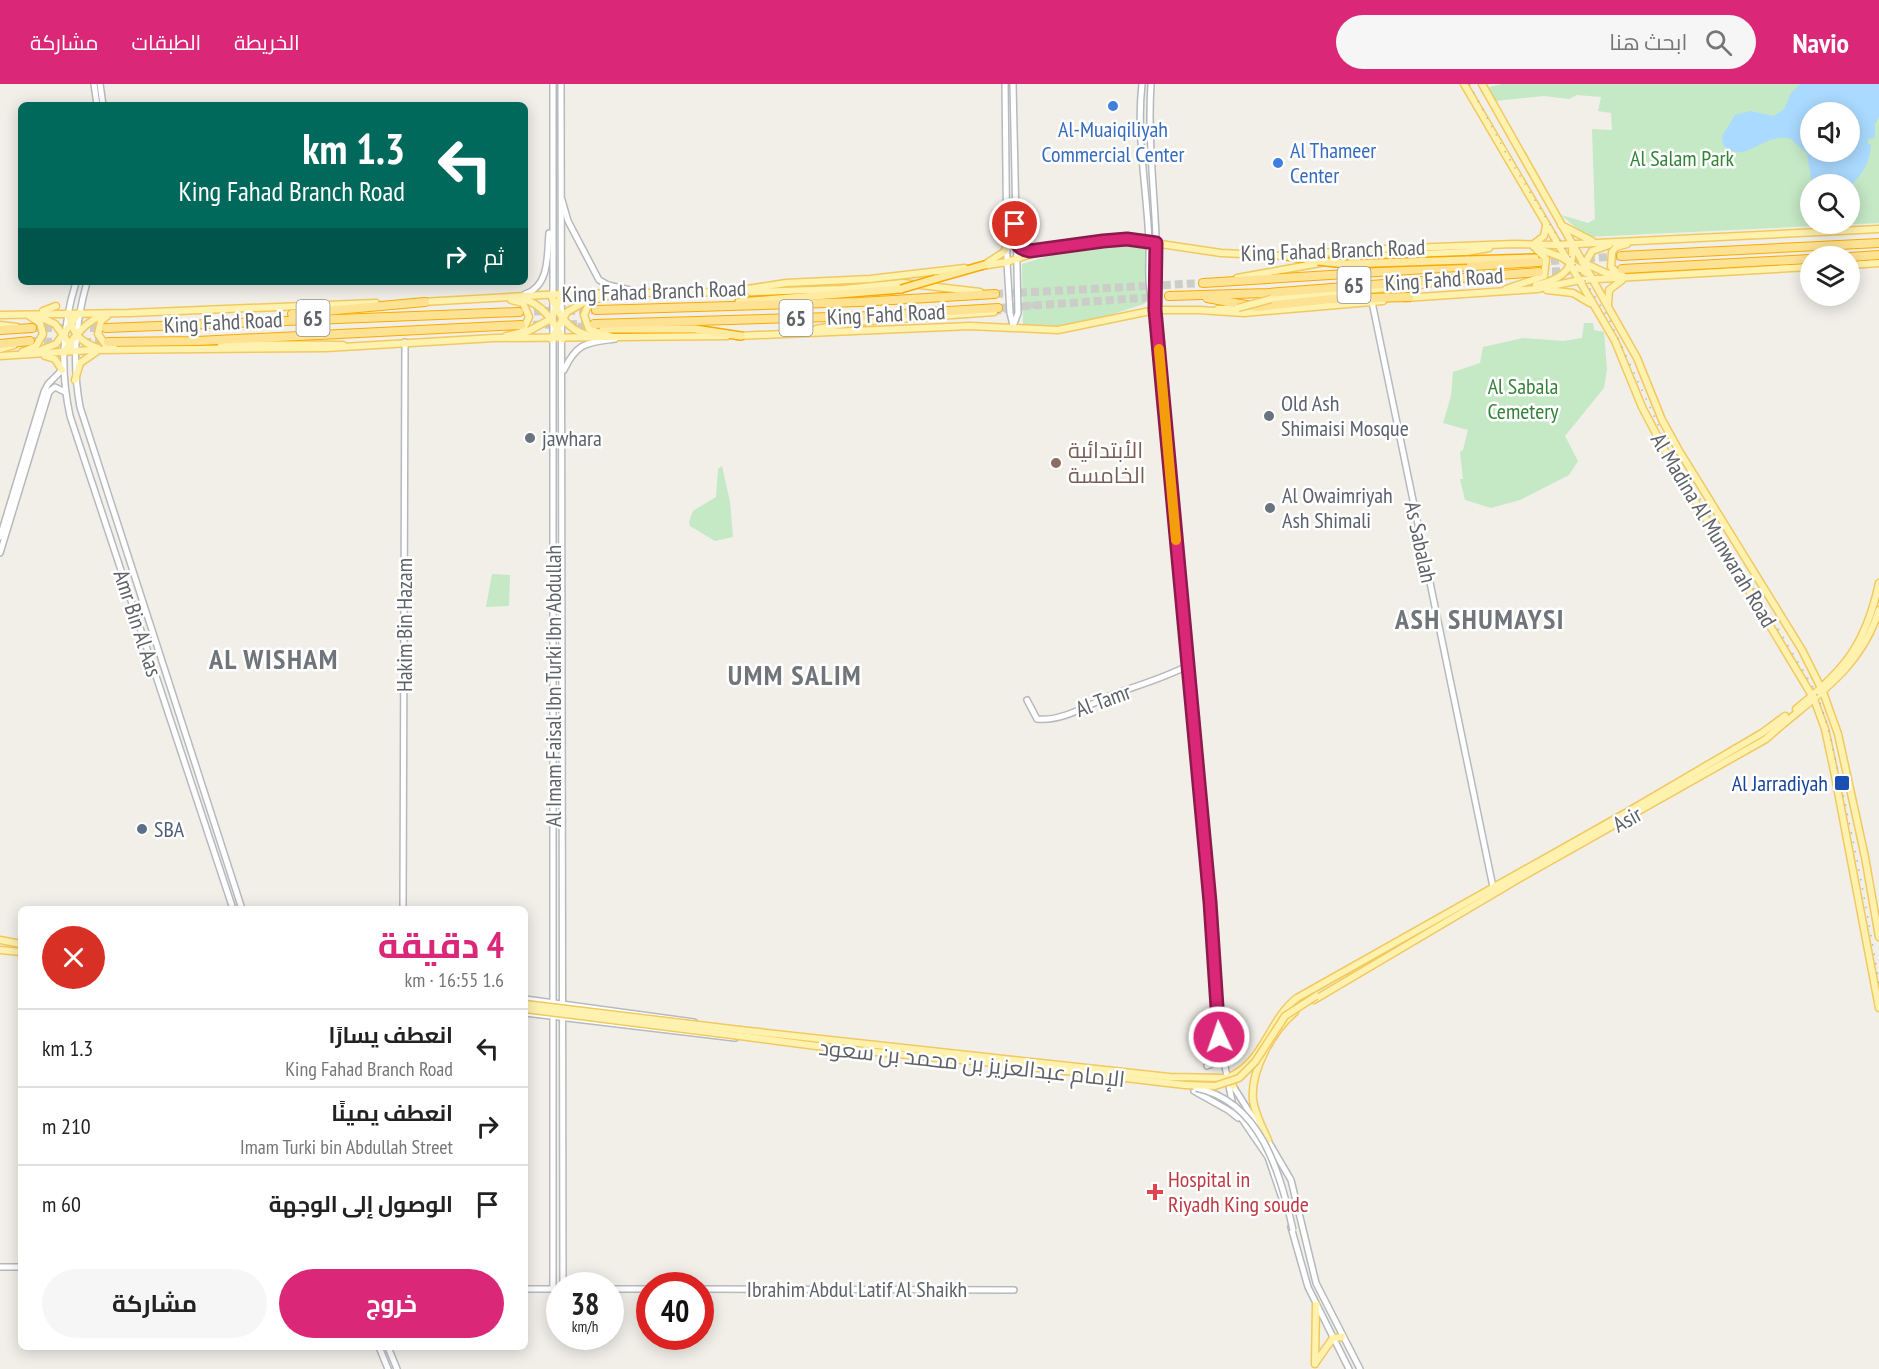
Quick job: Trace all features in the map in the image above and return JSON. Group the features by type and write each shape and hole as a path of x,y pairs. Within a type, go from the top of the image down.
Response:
{"highway":[{"path":"1621,256 1879,243"},
{"path":"1860,256 1879,255"},
{"path":"1287,256 1345,264 1537,260"},
{"name":"King Fahd Road","path":"1203,283 1537,260"},
{"path":"1622,269 1800,260"},
{"path":"674,308 901,289 984,265"},
{"name":"King Fahd Road","path":"1409,297 1331,299 1257,307 1203,297 1169,296 1268,292 1539,272"},
{"name":"King Fahd Road","path":"596,310 859,302 995,294"},
{"path":"251,321 259,316 352,310 425,302"},
{"name":"King Fahd Road","path":"594,324 996,310"},
{"name":"King Fahd Road","path":"106,328 519,312"},
{"name":"King Fahd Road","path":"108,342 197,341 521,325"},
{"path":"0,330 32,328"},
{"path":"603,329 695,328 741,336"},
{"path":"0,344 30,341"}],"main road":[{"path":"94,84 97,102"},
{"path":"100,84 103,102"},
{"name":"Al Imam Faisal Ibn Turki Ibn Abdullah","path":"553,84 552,1017 558,1272"},
{"name":"Al Imam Faisal Ibn Turki Ibn Abdullah","path":"558,1272 562,1018 561,84"},
{"path":"1005,84 1007,262 1013,326"},
{"path":"1012,84 1018,313 1013,326"},
{"path":"1142,84 1141,137 1153,243"},
{"path":"1150,84 1149,138 1155,310 1222,1055 1233,1106 1263,1148 1272,1168 1308,1287 1349,1369"},
{"path":"1464,84 1557,245 1571,261"},
{"path":"1482,84 1584,265"},
{"path":"561,197 568,221 599,280 608,285 639,292"},
{"path":"496,298 526,294 534,291 539,284 546,265 553,216"},
{"path":"1560,224 1598,243"},
{"path":"1532,244 1544,236 1546,225"},
{"name":"King Fahad Branch Road","path":"0,315 39,312 122,313 425,302 562,294 728,292 786,283 870,279 1007,262 1038,252 1127,239 1221,253 1287,256 1356,250 1514,244 1557,245 1879,229"},
{"path":"1580,280 1586,257 1598,248 1639,241"},
{"path":"1639,241 1616,248 1610,261 1615,272 1641,278"},
{"path":"1015,243 1023,249 1038,252"},
{"path":"984,265 1004,252 1008,244"},
{"path":"1203,283 1348,258 1466,252 1514,244 1530,245 1606,273 1641,278"},
{"path":"1494,293 1539,279 1546,271 1546,259 1538,250 1514,244"},
{"path":"1494,293 1556,280 1571,261 1571,244"},
{"name":"Al Madina Al Munwarah Road","path":"1571,261 1615,341 1651,424 1813,698 1825,729 1834,771 1879,1008"},
{"path":"1860,264 1879,263"},
{"name":"Al Madina Al Munwarah Road","path":"1584,265 1637,358 1662,420 1802,650 1822,689 1838,734 1865,857 1879,937"},
{"name":"King Fahad Branch Road","path":"0,356 102,350 350,347 494,338 622,339 1013,326 1025,330 1058,330 1155,310 1199,310 1244,314 1409,297 1537,289 1580,280 1800,268"},
{"path":"1608,305 1609,290 1615,283 1625,279"},
{"path":"1199,310 1238,308 1271,299 1361,292 1452,280"},
{"path":"728,292 843,289 903,283 995,294"},
{"name":"Amr Bin Al Aas","path":"75,285 63,333 62,370 70,416 232,906"},
{"name":"Amr Bin Al Aas","path":"86,285 75,334 74,352 75,380 89,442 241,906"},
{"path":"1537,289 1573,293 1596,307"},
{"path":"551,339 562,319 578,304 594,297 621,293"},
{"path":"621,293 590,301 584,315 586,323 595,332 622,339"},
{"path":"494,338 524,335 551,319 562,294"},
{"path":"552,296 562,319 587,335 622,339"},
{"path":"496,298 532,303 551,319 563,339"},
{"path":"494,338 522,332 529,317 523,303 496,298"},
{"name":"As Sabalah","path":"1372,302 1493,887"},
{"path":"39,312 56,306"},
{"path":"792,334 857,322 996,310"},
{"path":"30,313 46,319 63,333 74,352"},
{"path":"68,313 75,334 81,341 102,350"},
{"path":"30,354 56,344 79,313"},
{"path":"63,353 75,334 103,315 122,313"},
{"path":"122,313 106,317 98,327 101,341 107,346 123,350"},
{"path":"10,355 36,346 43,334 40,323 35,317 16,314"},
{"path":"0,325 32,328"},
{"path":"563,371 569,358 580,346 622,339"},
{"path":"0,349 30,341"},
{"path":"197,341 222,344 335,343 350,347"},
{"name":"Hakim Bin Hazam","path":"403,906 405,342"},
{"path":"75,380 83,360 102,350"},
{"path":"0,537 44,392 48,384 62,370 55,358 30,354"},
{"path":"0,553 49,392 55,387 65,392"},
{"name":"Asir","path":"1822,689 1863,638 1879,583"},
{"path":"1755,600 1764,598 1766,593"},
{"name":"Asir","path":"1335,986 1766,739 1860,653 1879,610"},
{"name":"Al Tamr","path":"1027,700 1037,719 1051,719 1114,694 1159,681 1187,666"},
{"name":"Asir","path":"1226,1078 1248,1065 1284,1008 1297,998 1762,733 1813,698"},
{"path":"0,941 18,944"},
{"path":"0,950 18,952"},
{"path":"1185,1085 1215,1086 1239,1078 1255,1062 1285,1016 1335,986"},
{"path":"1268,1140 1253,1098 1254,1084 1262,1060 1286,1021 1335,986"},
{"name":"الإمام عبدالعزيز بن محمد بن سعود","path":"528,999 954,1058 1185,1085"},
{"name":"الإمام عبدالعزيز بن محمد بن سعود","path":"528,1004 740,1033 758,1039"},
{"name":"الإمام عبدالعزيز بن محمد بن سعود","path":"528,1011 740,1033 755,1031"},
{"name":"الإمام عبدالعزيز بن محمد بن سعود","path":"528,1012 552,1017 700,1035 1169,1077 1226,1078"},
{"path":"1207,1066 1217,1062 1222,1055"},
{"path":"1226,1078 1268,1140 1291,1180 1312,1272 1342,1337 1360,1369"},
{"path":"1185,1085 1220,1093 1233,1103 1276,1164 1308,1287"},
{"path":"1194,1091 1228,1110 1246,1126"},
{"path":"0,1267 18,1267"},
{"path":"528,1289 546,1288"},
{"name":"Ibrahim Abdul Latif Al Shaikh","path":"714,1289 1014,1290"},
{"path":"1316,1305 1315,1364 1333,1338 1342,1337"},
{"path":"381,1350 388,1369"},
{"path":"389,1350 397,1369"}],"green space":[{"name":"Al Salam Park","path":"1502,84 1879,84 1879,223 1860,224 1860,174 1800,174 1800,227 1587,237 1561,215 1588,223 1595,219 1592,129 1612,130 1611,113 1598,111 1601,97 1577,95 1569,99 1544,96 1495,101 1489,87"},
{"path":"1121,245 1146,247 1146,302 1144,304 1101,318 1066,326 1049,328 1023,324 1022,264 1055,254"},
{"name":"Al Sabala Cemetery","path":"1584,323 1593,323 1594,330 1604,332 1607,370 1604,388 1565,436 1578,461 1569,475 1520,500 1491,508 1465,500 1460,479 1463,479 1460,452 1463,450 1468,430 1443,423 1451,396 1453,372 1480,363 1483,347 1523,338 1563,341 1582,338"},
{"path":"722,466 730,502 733,537 715,541 690,526 689,522 693,511 716,497 718,469"},
{"path":"492,574 510,575 509,606 486,607"}],"water":[{"path":"1800,84 1879,84 1879,117 1875,124 1875,138 1868,139 1868,144 1871,144 1870,150 1860,175 1810,174 1808,162 1860,162 1860,102 1800,102 1800,147 1791,139 1781,138 1739,152 1731,151 1723,145 1722,136 1735,115 1750,111 1774,116 1784,109 1791,93"}],"tunnel":[{"path":"1539,262 1621,256"},
{"path":"1542,259 1557,260"},
{"path":"1540,272 1570,271"},
{"path":"995,294 1203,283"},
{"path":"998,308 1169,296"},
{"path":"995,312 1034,305"},
{"path":"567,311 596,310"},
{"path":"522,312 549,311"},
{"path":"521,325 594,324"},
{"path":"567,325 592,328"},
{"path":"32,328 63,328"},
{"path":"78,328 105,328"},
{"path":"32,341 62,342"},
{"path":"83,342 108,342"}],"railway":[{"path":"1469,84 1507,155 1610,321 1667,444 1816,692 1828,729 1848,818 1879,984"}],"slow traffic":[{"path":"1159,349 1176,540"}],"place":[{"name":"Al-Muaiqiliyah Commercial Center","path":"1113,106"},
{"name":"Al Thameer Center","path":"1278,163"},
{"name":"Old Ash Shimaisi Mosque","path":"1269,416"},
{"name":"jawhara","path":"530,438"},
{"name":"الأبتدائية الخامسة","path":"1056,463"},
{"name":"Al Owaimriyah Ash Shimali","path":"1270,508"},
{"name":"Al Jarradiyah","path":"1842,783"},
{"name":"SBA","path":"142,829"},
{"name":"Hospital in Riyadh King soude","path":"1155,1192"}],"district":[{"name":"ASH SHUMAYSI","path":"1480,618"},
{"name":"AL WISHAM","path":"274,658"},
{"name":"UMM SALIM","path":"795,674"}],"route":[{"path":"1015,224 1015,243 1019,248 1030,251 1038,252 1127,239 1156,243 1155,310 1186,663 1193,718 1194,753 1210,902 1219,1037"}]}
